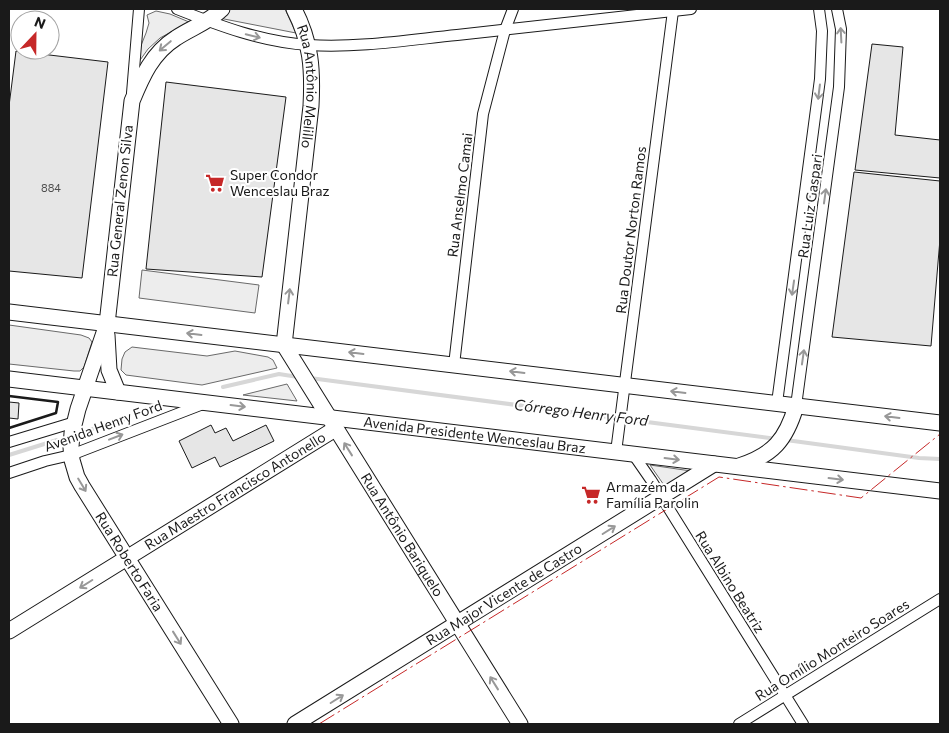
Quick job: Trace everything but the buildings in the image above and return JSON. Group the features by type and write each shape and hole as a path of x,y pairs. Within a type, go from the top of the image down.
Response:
{"main road":[{"path":"132,102 142,78 159,52 176,38 207,21 222,9"},
{"name":"Rua Antônio Melillo","path":"284,345 312,85 308,45 294,9"},
{"name":"Rua General Zenon Silva","path":"85,388 107,324 132,102"},
{"path":"9,312 454,365 624,391 778,403 795,409 940,423"},
{"path":"107,324 109,370 118,392"},
{"name":"Rua Antônio Bariquelo","path":"284,345 520,724"},
{"name":"Avenida Presidente Wenceslau Braz","path":"9,379 206,402 332,423 616,452 940,491"},
{"name":"Rua Roberto Faria","path":"85,388 72,433 71,455 77,477 231,724"},
{"path":"738,467 754,461 772,450 786,433 795,409"},
{"name":"Rua Maestro Francisco Antonello","path":"9,631 127,558 332,423"},
{"name":"Rua Major Vicente de Castro","path":"295,724 714,464"}],"street":[{"name":"Rua General Zenon Silva","path":"132,102 140,9"},
{"path":"177,9 222,27 252,36 308,45 382,43 691,9"},
{"name":"Rua Anselmo Camai","path":"454,365 484,114 504,30 514,9"},
{"name":"Rua Luiz Gaspari","path":"778,403 820,79 822,31 819,9"},
{"name":"Rua Luiz Gaspari","path":"795,409 839,87 841,36 837,9"},
{"name":"Rua Doutor Norton Ramos","path":"616,452 673,11"},
{"name":"Avenida Henry Ford","path":"9,473 71,455 206,402"},
{"name":"Avenida Henry Ford","path":"9,442 75,422"},
{"name":"Rua Albino Beatriz","path":"633,454 804,724"},
{"name":"Rua Omílio Monteiro Soares","path":"739,724 940,600"}],"shaded area":[{"path":"230,9 285,9 296,33 219,18"},
{"path":"156,11 170,14 189,22 160,38 148,49 138,63 140,48 149,23 147,15"},
{"path":"142,270 259,285 255,313 139,298"},
{"path":"9,325 81,335 89,338 92,342 84,367 80,371 74,371 9,364"},
{"path":"132,347 207,356 235,351 268,357 273,360 277,368 202,385 126,375 121,370 122,359 125,352"},
{"path":"287,384 297,401 243,395"},
{"path":"650,465 691,471 666,488"}],"waterway":[{"name":"Córrego Henry Ford","path":"223,387 279,374 298,377"},
{"name":"Córrego Henry Ford","path":"310,378 777,439"},
{"name":"Córrego Henry Ford","path":"83,432 125,419"},
{"name":"Córrego Henry Ford","path":"9,455 57,440"},
{"name":"Córrego Henry Ford","path":"786,440 919,458 940,459"}],"wall":[{"path":"9,396 58,402 56,413 9,428"}],"power":[{"path":"319,724 719,477 861,498 940,434"}],"place":[{"name":"Super Condor Wenceslau Braz","path":"215,183"},
{"name":"Armazém da Família Parolin","path":"591,495"}]}
